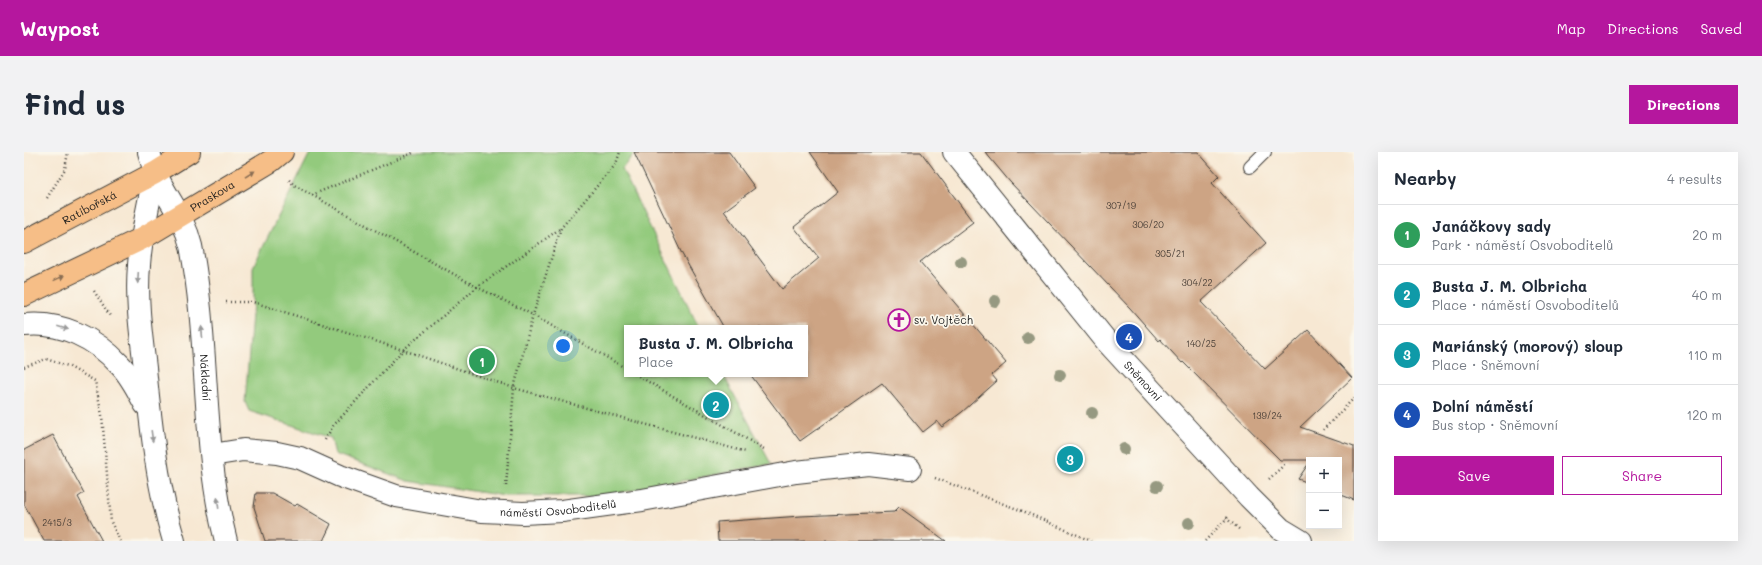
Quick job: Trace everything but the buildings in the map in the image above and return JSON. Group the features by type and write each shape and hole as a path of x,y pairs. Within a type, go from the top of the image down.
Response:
{"main road":[{"path":"155,173 189,152"},
{"name":"Praskova","path":"141,240 277,156"},
{"name":"Ratibořská","path":"24,242 155,173"},
{"path":"24,295 141,240"}],"street":[{"path":"149,152 155,173 141,240 138,285 139,311 149,410 158,475 174,541"},
{"name":"Sněmovní","path":"954,152 1108,343 1249,498 1281,528 1301,541"},
{"name":"Nákladní","path":"155,173 181,216 190,244 200,302 212,454 220,518 226,541"},
{"path":"24,325 51,325 87,338 121,365 133,382 149,410"},
{"name":"náměstí Osvoboditelů","path":"212,454 243,450 277,453 300,458 340,476 396,496 482,511 523,513 562,511 642,500 796,472 868,464 910,469"}],"lane":[{"path":"1250,167 1265,152"}],"path":[{"path":"46,199 64,168 68,152"},
{"path":"311,195 415,152"},
{"path":"313,464 332,426 403,350 477,287 561,228 616,164 620,152"},
{"path":"277,156 294,186 477,287 533,315 624,367"},
{"path":"506,488 514,388 533,315 561,228"},
{"path":"200,302 253,302 403,350 514,388 752,454"},
{"path":"110,316 139,311"},
{"path":"24,367 46,359 68,366 95,381 102,415 110,522 120,541"},
{"path":"640,377 764,449"},
{"path":"1323,430 1354,398"},
{"path":"910,469 1025,512 1091,541"},
{"path":"1205,541 1226,518"}],"green space":[{"path":"313,152 635,152 622,169 698,325 624,325 624,377 725,377 771,464 602,496 505,496 408,481 335,454 331,438 249,411 245,402 253,302 253,267 309,155"}],"place":[{"name":"sv. Vojtěch","path":"899,320"},
{"name":"Dolní náměstí","path":"1129,337"},
{"name":"Janáčkovy sady","path":"482,361"},
{"name":"Busta J. M. Olbricha","path":"716,405"},
{"name":"Mariánský (morový) sloup","path":"1070,459"}]}
